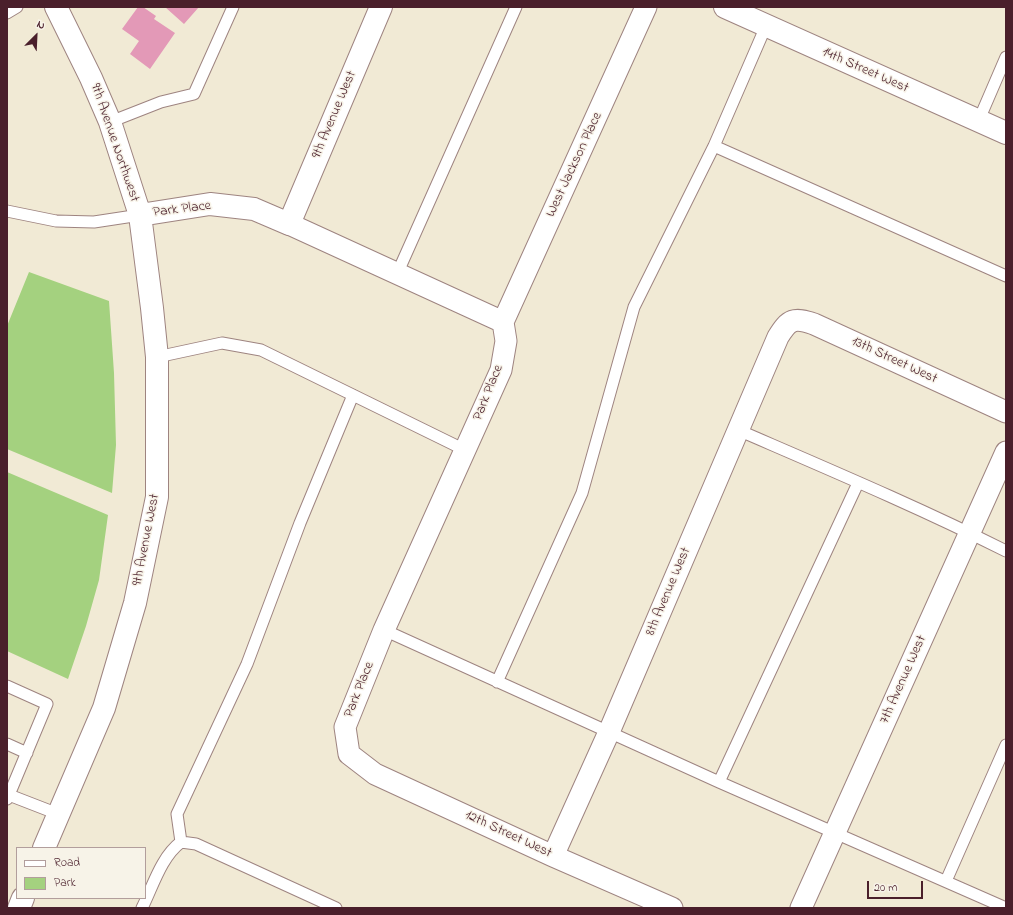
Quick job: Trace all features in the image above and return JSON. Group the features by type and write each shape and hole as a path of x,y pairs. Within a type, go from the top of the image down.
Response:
{"street":[{"name":"9th Avenue Northwest","path":"56,7 91,78 110,122 140,215"},
{"name":"9th Avenue West","path":"289,224 381,7"},
{"name":"West Jackson Place","path":"503,322 646,7"},
{"name":"14th Street West","path":"725,7 978,122 1006,133"},
{"name":"Park Place","path":"140,215 210,204 254,210 289,224 503,322 506,341 501,370 384,630 345,727 349,754"},
{"name":"9th Avenue West","path":"44,847 104,708 135,603 158,497 157,357 140,215"},
{"name":"13th Street West","path":"783,328 790,322 800,319 814,324 1006,412"},
{"name":"8th Avenue West","path":"553,856 610,732 738,430 783,328"},
{"name":"7th Avenue West","path":"802,908 1006,452"},
{"name":"12th Street West","path":"349,754 375,774 553,856 672,908"}],"lane":[{"path":"7,13 17,7"},
{"path":"110,122 161,102 194,94 233,7"},
{"path":"397,274 516,7"},
{"path":"497,682 582,493 634,307 714,146 766,26"},
{"path":"978,122 1006,57"},
{"path":"714,146 1006,276"},
{"path":"7,211 56,221 94,222 140,215"},
{"path":"157,357 222,343 261,350 465,450"},
{"path":"181,842 177,814 247,664 300,523 353,395"},
{"path":"738,430 858,482 1006,550"},
{"path":"719,782 858,482"},
{"path":"384,630 719,782 1006,908"},
{"path":"7,686 47,704 8,796 58,814"},
{"path":"7,744 27,753"},
{"path":"946,881 1006,745"},
{"path":"142,908 164,862 174,848 181,842 196,844 336,908"}],"green space":[{"path":"29,272 109,301 114,373 116,445 112,493 7,449 7,326"},
{"path":"7,472 108,515 99,580 86,626 68,679 7,651"}],"building":[{"path":"138,7 143,7 156,16 154,19 175,33 150,69 130,54 139,41 122,29"},
{"path":"165,7 199,7 184,24"}]}
